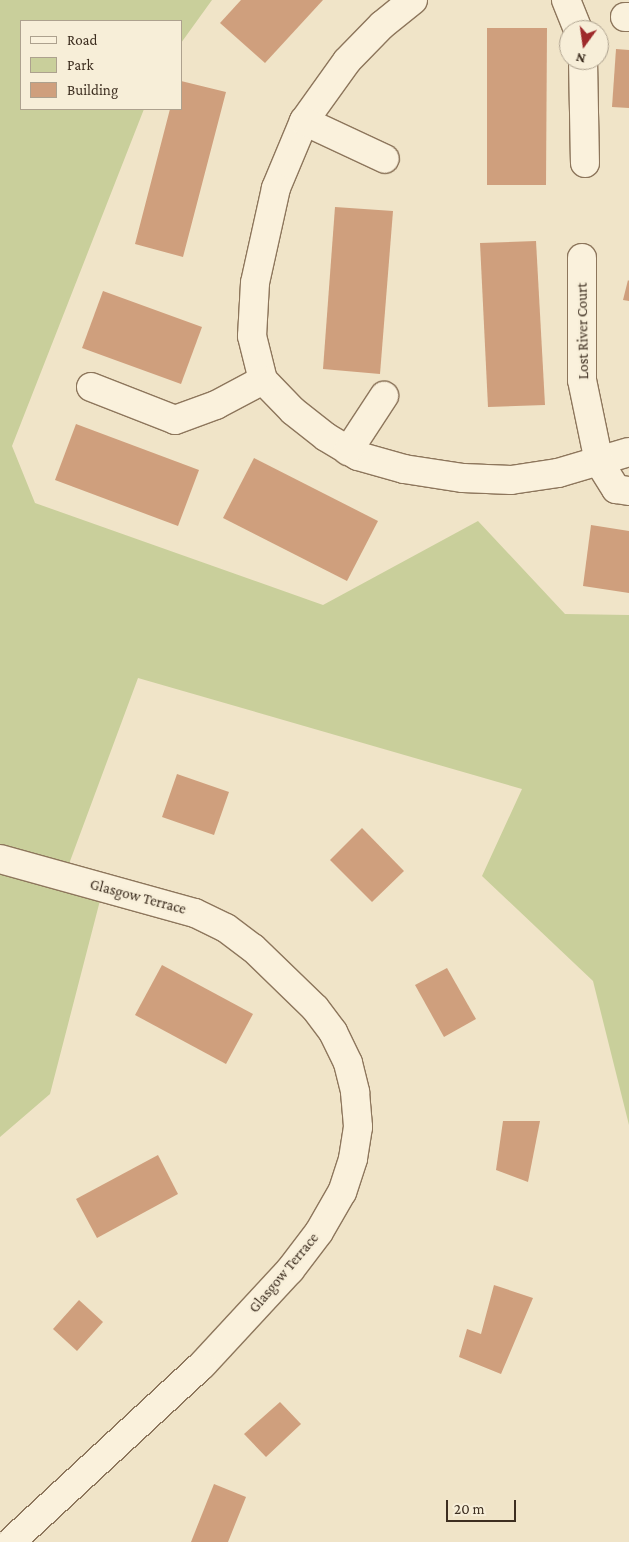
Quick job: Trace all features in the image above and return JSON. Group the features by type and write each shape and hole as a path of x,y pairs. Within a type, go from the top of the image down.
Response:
{"street":[{"path":"413,0 382,25 347,61 304,121 276,188 255,283 252,336 263,380 293,411 326,437 348,451 358,456 404,469 463,478 511,480 558,473 629,452"},
{"path":"566,0 574,20"},
{"path":"583,70 585,163"},
{"path":"304,121 385,159"},
{"name":"Lost River Court","path":"582,258 582,380 599,462"},
{"path":"90,387 175,420 216,405 263,380"},
{"path":"348,451 384,396"},
{"path":"599,462 616,489 629,491"},
{"name":"Glasgow Terrace","path":"0,859 195,913 232,933 253,948 315,1008 333,1032 348,1063 355,1092 358,1127 354,1159 342,1192 319,1232 290,1270 202,1365 11,1542"}],"green space":[{"path":"0,0 212,0 182,42 182,20 20,20 20,110 144,110 12,446 35,503 323,605 478,521 565,614 629,615 629,1125 593,981 482,876 522,789 138,678 66,872 104,885 50,1094 0,1137"}],"building":[{"path":"241,0 323,0 265,63 220,23"},
{"path":"487,28 547,28 546,185 487,185"},
{"path":"616,49 629,50 629,108 612,107"},
{"path":"182,81 226,92 183,257 135,244 170,110 182,110"},
{"path":"335,207 393,211 380,374 323,369"},
{"path":"536,241 545,405 488,407 480,243"},
{"path":"629,281 629,301 623,300"},
{"path":"103,291 202,327 181,384 82,348"},
{"path":"76,424 199,470 178,526 55,480"},
{"path":"254,458 378,521 347,581 223,518"},
{"path":"591,525 629,531 629,593 583,586"},
{"path":"177,774 229,792 214,835 162,817"},
{"path":"362,828 404,871 372,902 330,860"},
{"path":"162,965 253,1014 226,1064 135,1015"},
{"path":"447,968 476,1019 444,1037 415,985"},
{"path":"503,1121 540,1121 528,1182 496,1170"},
{"path":"158,1155 178,1194 97,1238 76,1199"},
{"path":"494,1285 533,1298 501,1374 459,1357 467,1329 481,1334"},
{"path":"79,1300 103,1322 77,1351 53,1329"},
{"path":"280,1402 301,1424 266,1457 244,1434"},
{"path":"214,1484 246,1497 228,1542 191,1542"}]}
